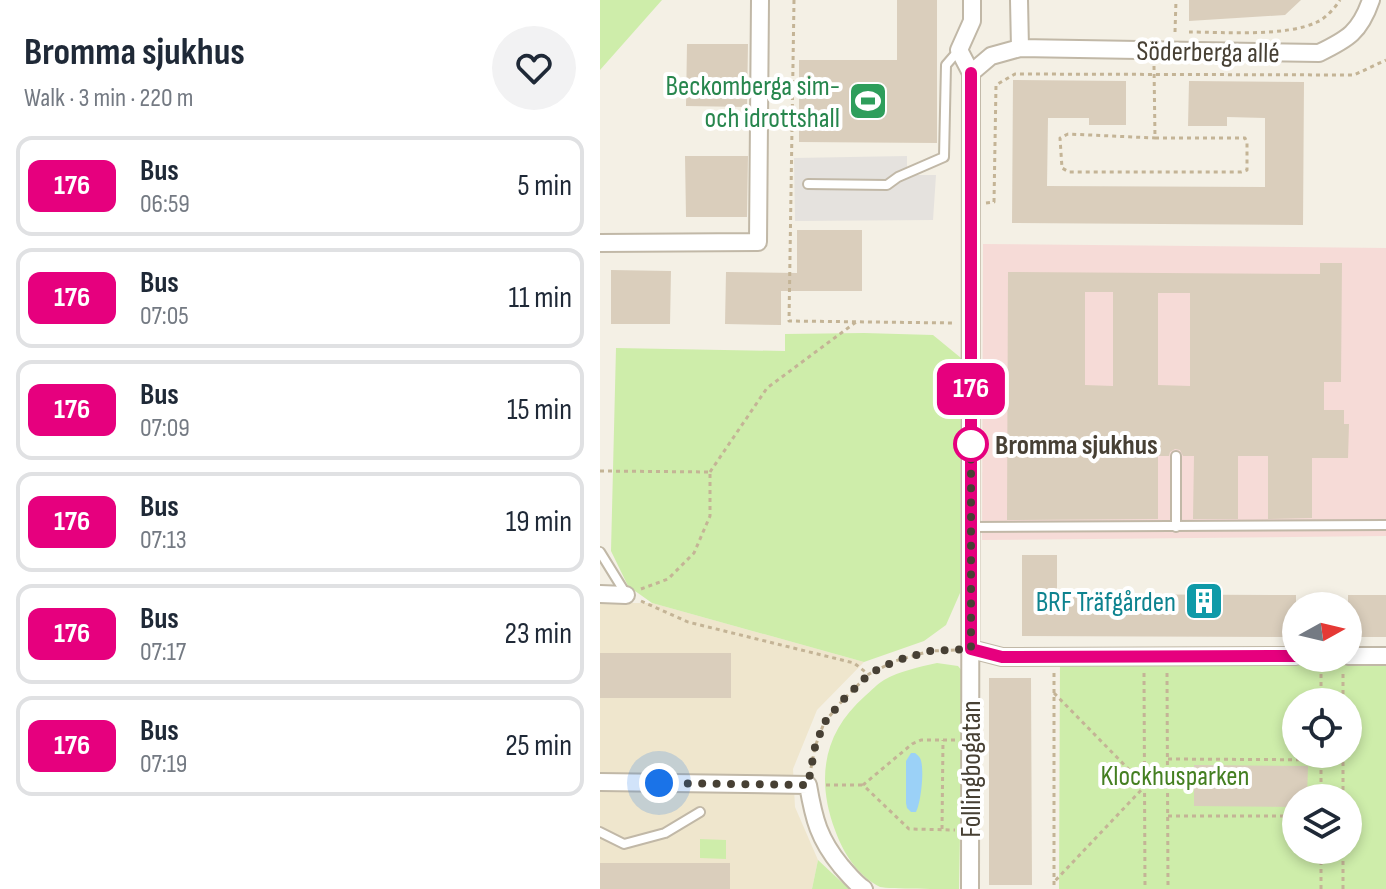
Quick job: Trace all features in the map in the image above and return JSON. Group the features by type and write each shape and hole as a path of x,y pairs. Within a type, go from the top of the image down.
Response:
{"street":[{"path":"600,243 758,242 760,0"},
{"path":"971,73 959,50 972,21 972,0"},
{"path":"1019,0 1020,48"},
{"name":"Söderberga allé","path":"971,73 991,56 1020,48 1319,53 1347,40 1365,17 1371,0"},
{"name":"Follingbogatan","path":"970,889 971,73"},
{"path":"600,594 626,595"},
{"path":"971,649 1002,657 1282,656"},
{"path":"1362,661 1386,656"},
{"path":"600,782 808,785 814,819 826,848 855,883 864,889"}],"lane":[{"path":"808,184 887,185 944,157 946,65 959,50"},
{"path":"1176,456 1176,527"},
{"path":"971,527 1386,525"},
{"path":"600,552 626,595"},
{"path":"600,832 624,844 665,833 700,812"}],"path":[{"path":"794,0 789,321 971,323"},
{"path":"1190,32 1261,32 1300,28 1320,21 1340,0"},
{"path":"1155,50 1155,138"},
{"path":"971,205 994,202 996,85 1015,74 1354,75 1386,60"},
{"path":"1068,134 1155,138 1245,138 1247,170 1069,172 1062,168 1060,138 1068,134"},
{"path":"626,595 668,579 694,553 710,516 710,472 767,388 856,322"},
{"path":"600,471 710,472"},
{"path":"626,595 688,622 854,663 869,674"},
{"path":"863,785 909,829 942,830 943,740 921,740 912,744 863,785 808,785 815,747 824,723 869,674 895,661 930,651 971,649"},
{"path":"1054,657 1054,889"},
{"path":"1144,657 1145,889"},
{"path":"1167,657 1168,889"},
{"path":"1054,693 1145,786"},
{"path":"1168,759 1282,760"},
{"path":"1054,882 1145,786 1167,785"},
{"path":"1168,816 1282,816"},
{"path":"1321,864 1321,889"},
{"path":"1343,864 1343,889"}],"shaded area":[{"path":"907,156 907,175 936,175 933,220 795,221 794,158"},
{"name":"Bromma sjukhus","path":"983,244 1386,248 1386,536 982,540"},
{"path":"600,603 652,603 864,662 817,710 793,769 795,807 818,860 812,889 600,889"}],"green space":[{"path":"600,0 662,0 600,70"},
{"path":"785,334 933,335 961,358 960,593 946,625 924,641 864,662 652,603 628,586 611,551 616,348 785,351"},
{"name":"Klockhusparken","path":"1060,658 1282,663 1282,672 1362,672 1362,664 1386,665 1386,889 1059,889"},
{"path":"937,663 958,666 963,672 959,889 880,887 858,870 838,839 826,793 827,758 840,725 876,686 896,674"},
{"path":"700,839 726,840 726,859 700,858"},
{"path":"818,860 849,889 812,889"}],"water":[{"path":"911,753 920,757 922,769 916,812 911,812 906,803 906,761"}],"building":[{"name":"Beckomberga sim- och idrottshall","path":"897,0 937,0 937,143 799,142 799,60 897,60"},
{"path":"1189,0 1301,0 1285,15 1189,21"},
{"path":"687,44 748,44 747,107 686,106"},
{"path":"1013,80 1126,81 1126,125 1089,125 1089,118 1048,118 1047,186 1265,187 1265,118 1227,117 1227,126 1188,126 1189,81 1304,82 1303,225 1012,223"},
{"path":"685,156 748,156 747,217 686,217"},
{"path":"797,230 862,230 862,291 781,291 781,325 725,324 726,272 797,273"},
{"path":"1320,263 1342,263 1341,382 1324,382 1324,410 1344,410 1344,424 1349,424 1348,458 1312,458 1312,518 1268,519 1268,456 1238,456 1238,519 1193,519 1194,456 1183,456 1180,450 1175,449 1169,456 1158,456 1158,519 1007,520 1008,272 1320,274","holes":["1085,292 1113,292 1113,386 1085,385","1158,293 1190,293 1190,386 1158,385"]},
{"path":"611,270 671,271 670,324 611,324"},
{"name":"BRF Träfgården","path":"1022,555 1057,555 1057,594 1282,595 1282,637 1022,636"},
{"path":"1362,595 1386,595 1386,637 1362,637"},
{"path":"600,653 731,653 731,698 600,698"},
{"path":"989,678 1031,678 1032,885 989,885"},
{"path":"1194,765 1308,768 1307,784 1282,784 1282,807 1194,806"},
{"path":"600,863 730,863 730,889 600,889"}],"bus line":[{"name":"176","path":"971,73 971,649 1002,657 1282,656"}],"place":[{"name":"Beckomberga sim- och idrottshall","path":"868,101"},
{"name":"Bromma sjukhus","path":"971,444"},
{"name":"BRF Träfgården","path":"1204,601"}],"route":[{"path":"659,783 808,785 815,747 824,723 869,674 895,661 930,651 971,649 971,440 971,444"}]}
